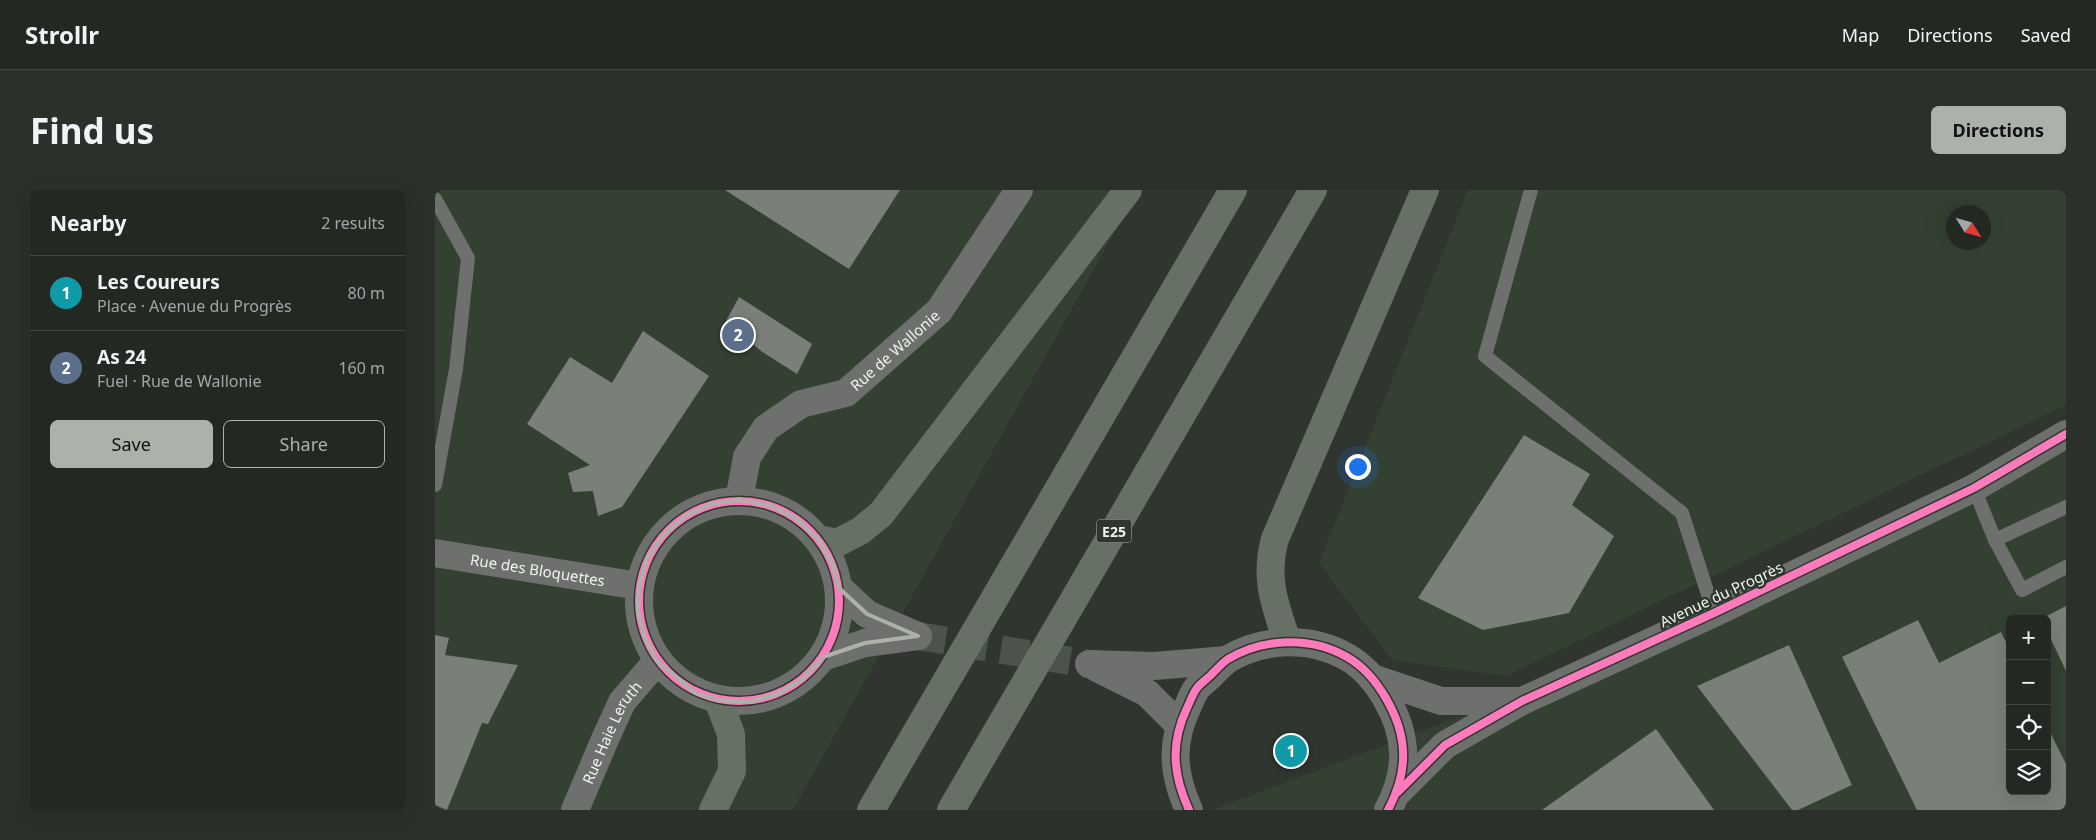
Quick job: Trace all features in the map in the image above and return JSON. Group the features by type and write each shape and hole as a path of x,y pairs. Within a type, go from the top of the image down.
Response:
{"highway":[{"path":"818,539 837,543 860,531 881,514 1128,190"},
{"path":"871,810 1233,190"},
{"name":"E25","path":"951,810 1313,190"},
{"path":"1287,642 1273,601 1269,557 1275,539 1425,190"},
{"path":"713,810 732,770 731,734 719,700"}],"street":[{"name":"Rue de Wallonie","path":"739,500 747,457 766,428 801,404 846,393 939,311 1019,190"},
{"name":"Avenue du Progrès","path":"1393,801 1445,745 1522,701 1715,613 1974,488 2066,434"},
{"path":"739,500 769,505 796,518 818,539 832,562 839,588 839,612 834,635 823,657 803,679 777,694 748,702 719,700 695,693 674,679 657,661 645,638 638,612 639,586 647,559 663,535 685,516 711,504 739,500"},
{"name":"Rue des Bloquettes","path":"435,553 639,586"},
{"path":"823,657 865,643 918,636 867,614 839,588"},
{"path":"1189,810 1179,788 1175,757 1179,725 1197,688 1227,660 1255,646 1287,642 1318,645 1348,658 1372,678 1394,712 1403,752 1393,801"},
{"path":"1179,725 1147,693 1089,664 1154,666 1227,660"},
{"name":"Rue Haie Leruth","path":"575,810 605,736 622,702 657,661"},
{"name":"Avenue du Progrès","path":"1372,678 1441,701 1522,701"}],"lane":[{"path":"1531,190 1485,356 1682,514 1715,613"},
{"path":"435,198 468,258 456,369 435,485"},
{"path":"1974,488 1995,540 2022,590 2066,568"},
{"path":"1995,540 2066,507"}],"highlighted area":[{"path":"739,500 769,505 796,518 818,539 832,562 839,588 867,614 918,636 865,643 823,657 803,679 777,694 748,702 718,700 695,693 657,661 645,638 638,612 639,586 647,559 663,535 685,516 711,504"}],"shaded area":[{"path":"435,190 1138,190 793,810 435,810"},
{"path":"1468,190 2066,190 2066,405 1506,676 1392,660 1319,563"},
{"path":"2066,440 2066,810 1211,810 1788,594"}],"building":[{"path":"725,190 900,190 849,269"},
{"path":"739,297 812,344 797,374 761,351 726,321"},
{"path":"643,331 709,376 622,507 598,516 593,491 573,492 568,473 590,465 527,424 570,357 612,383"},
{"path":"1524,435 1590,474 1572,505 1614,536 1569,613 1483,630 1418,598"},
{"path":"2066,606 2066,671 2051,639 2051,615 2049,615"},
{"path":"1918,620 1939,663 2001,632 2006,642 2006,795 2051,795 2051,734 2066,764 2066,810 1917,810 1842,657"},
{"path":"435,635 449,638 445,655 518,665 488,724 482,723 447,810 435,805"},
{"path":"1789,645 1852,785 1798,810 1792,810 1697,686"},
{"path":"1656,729 1714,810 1542,810"}],"tunnel":[{"path":"918,636 1089,664"}],"cycle path":[{"path":"1398,792 1445,745 1522,701 1714,613 1974,488 2066,434"},
{"path":"729,501 749,501 768,505 786,512 803,523 817,537 832,563 839,591 839,601 835,630 828,648 817,665 803,679 786,690 768,697 749,701 729,701 710,697 692,690 675,679 661,665 650,648 643,630 639,611 639,591 643,572 650,554 661,537 675,523 692,512 710,505 729,501"},
{"path":"1189,810 1177,772 1176,747 1182,721 1196,690 1200,684 1228,659 1257,647 1287,642 1318,646 1333,650 1347,657 1368,674 1386,698 1398,725 1403,752 1399,782 1388,810"}],"place":[{"name":"As 24","path":"738,335"},
{"name":"Les Coureurs","path":"1291,751"}]}
